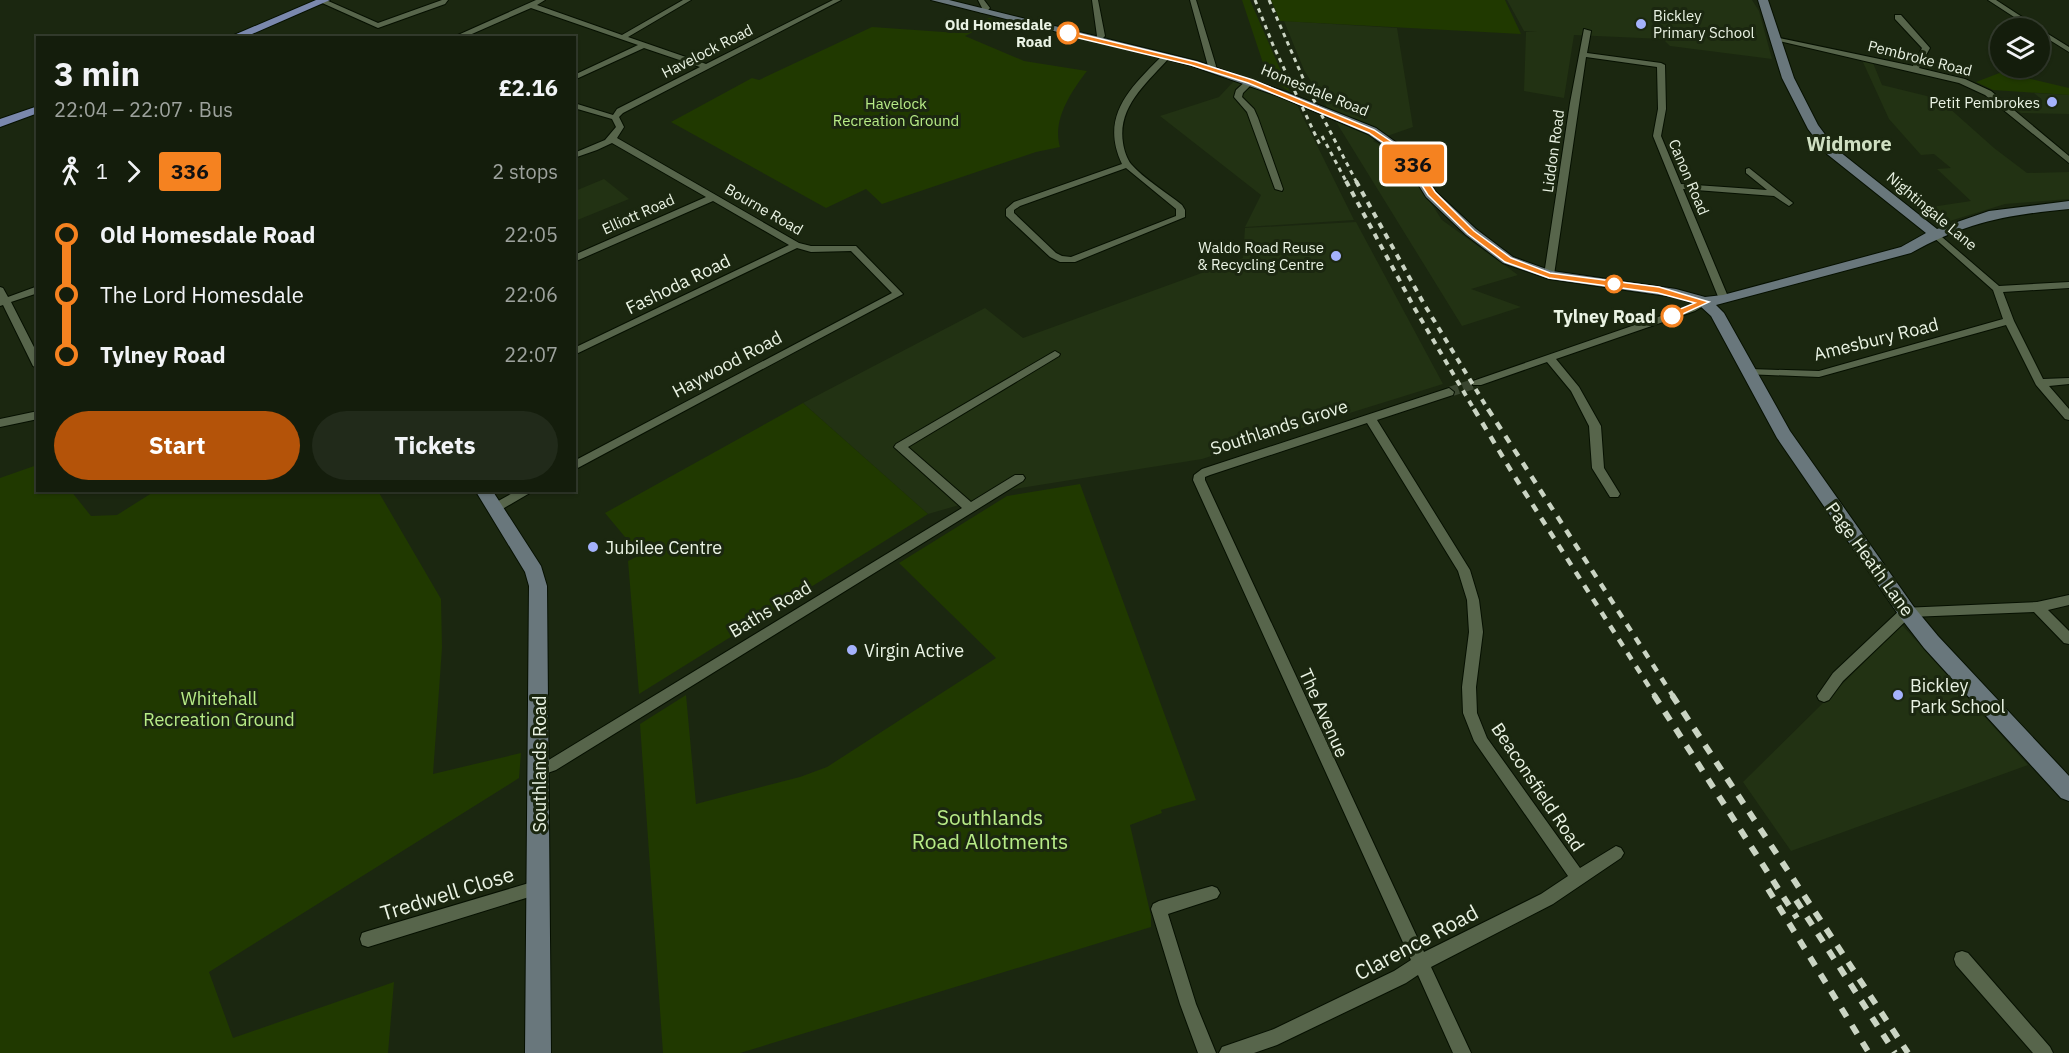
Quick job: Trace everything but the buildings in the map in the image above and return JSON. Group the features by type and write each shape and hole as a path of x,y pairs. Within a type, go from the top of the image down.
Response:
{"main road":[{"path":"237,36 324,0"},
{"name":"Homesdale Road","path":"936,0 1166,57 1251,81 1343,118 1388,142 1407,156 1431,194 1471,232 1508,260 1549,275 1659,290 1704,302"},
{"name":"Nightingale Lane","path":"1763,0 1788,78 1812,126 1831,151 1935,234"},
{"path":"0,123 36,110"},
{"path":"1704,302 1724,299 1906,250 1935,234 1989,215 2069,205"},
{"name":"Page Heath Lane","path":"1704,302 1717,313 1783,434 1907,612 1931,642 2069,791"},
{"name":"Southlands Road","path":"484,492 534,571 538,586 538,1053"}],"street":[{"path":"324,0 378,26 433,7 445,0"},
{"path":"462,35 542,0"},
{"path":"625,36 688,0"},
{"name":"Havelock Road","path":"615,117 620,111 838,0"},
{"path":"981,0 986,8 983,12"},
{"path":"1095,0 1101,34 1098,41"},
{"path":"1193,0 1211,69"},
{"path":"1991,0 2020,18"},
{"path":"530,5 625,36 707,67"},
{"path":"1898,17 1926,48 1915,69"},
{"path":"374,35 378,26"},
{"name":"Liddon Road","path":"1549,275 1587,31"},
{"path":"2050,38 2069,50"},
{"name":"Pembroke Road","path":"1775,39 1915,69 1981,89 2069,160"},
{"path":"576,77 644,45"},
{"name":"Canon Road","path":"1584,55 1661,65 1662,109 1657,136 1724,299"},
{"path":"1127,165 1017,204 1010,209 1012,218 1053,255 1066,260 1079,259 1180,217 1179,207 1127,165 1122,157 1116,136 1120,112 1126,100 1166,57"},
{"path":"1251,81 1239,92 1238,97 1251,111 1279,189"},
{"path":"576,106 608,117 615,117 620,127 612,139 576,155"},
{"name":"Bourne Road","path":"612,139 796,245 811,249 853,248 898,294"},
{"path":"1749,171 1789,203"},
{"path":"1678,186 1774,193"},
{"name":"Elliott Road","path":"576,258 714,197"},
{"name":"Nightingale Lane","path":"1935,234 1997,289 2009,321 2040,383 2069,416"},
{"name":"Fashoda Road","path":"576,351 796,245"},
{"path":"1997,289 2069,285"},
{"path":"0,290 3,302 36,362"},
{"path":"3,302 36,290"},
{"name":"Haywood Road","path":"576,465 898,294"},
{"path":"1477,383 1691,309 1704,302"},
{"name":"Amesbury Road","path":"1749,372 1819,374 2009,321"},
{"path":"970,508 900,447 1055,354"},
{"path":"1549,358 1575,389 1595,426 1598,468 1614,494"},
{"path":"2040,383 2069,381"},
{"name":"Southlands Grove","path":"1200,475 1449,392"},
{"path":"0,423 36,415"},
{"name":"Beaconsfield Road","path":"1370,418 1464,570 1473,600 1476,632 1468,687 1470,713 1482,741 1578,878"},
{"name":"The Avenue","path":"1200,475 1199,480 1202,487 1421,965"},
{"name":"Baths Road","path":"539,770 551,766 1019,478"},
{"path":"495,508 525,492"},
{"path":"1824,696 1838,676 1907,612 2037,607 2069,600"},
{"path":"2037,607 2069,639"},
{"name":"Clarence Road","path":"1228,1053 1277,1037 1421,965 1428,959 1547,899 1616,853"},
{"name":"Tredwell Close","path":"368,939 539,887"},
{"path":"1207,1053 1188,1004 1159,909 1212,893"},
{"path":"1962,959 2044,1053"},
{"path":"1421,965 1462,1053"}],"shaded area":[{"name":"Bickley Primary School","path":"1507,0 1752,0 1759,11 1772,59 1670,46 1663,39 1574,35 1564,98 1524,91 1526,32 1537,32 1524,31"},
{"path":"1284,21 1397,28 1413,127 1373,141 1402,158 1442,220 1518,275 1471,289 1521,307 1462,326 1304,70"},
{"path":"1862,60 1873,63 1882,85 1939,99 1994,148 2027,173 2069,172 2069,199 2005,204 1940,224 1935,223 1918,209 1971,201 1937,169 1951,168 1934,154 1921,155 1889,119"},
{"path":"1234,81 1296,103 1354,220 1245,227 1261,195 1160,116 1219,97"},
{"name":"Petit Pembrokes","path":"2034,93 2069,95 2069,114 2021,113 2009,104 2038,104 2033,99 2041,99"},
{"path":"604,179 629,199 576,221 576,191"},
{"path":"1356,222 1443,384 1202,459 1015,489 928,514 803,403 985,308 1023,338 1243,258 1245,228"},
{"name":"Bickley Park School","path":"1902,625 2028,765 1791,851 1743,782"}],"green space":[{"path":"1242,0 1250,0 1290,92 1271,79 1267,66 1264,66"},
{"path":"1271,0 1505,0 1521,34 1280,21"},
{"name":"Havelock Recreation Ground","path":"989,18 997,20 965,36 1024,61 1087,71 1064,107 1058,137 1060,147 1036,152 882,204 866,189 826,208 671,122 752,78 759,80 872,27 958,33"},
{"path":"1990,77 2027,78 2069,88 2069,95 1993,90 1976,82"},
{"path":"803,403 928,514 639,694 628,561 640,555 605,513"},
{"name":"Whitehall Recreation Ground","path":"36,465 36,492 72,492 91,516 117,515 153,492 379,492 441,599 442,648 433,774 521,753 519,778 209,972 233,1038 394,982 388,1053 0,1053 0,478"},
{"name":"Southlands Road Allotments","path":"1080,484 1196,800 1161,810 1162,813 1130,825 1151,916 1151,927 740,1053 663,1053 640,724 686,695 696,804 800,777 827,767 996,658 899,563 1007,496"}],"tunnel":[{"path":"1449,392 1477,383"}],"railway":[{"path":"1255,0 1273,45 1321,147"},
{"path":"1269,0 1306,85 1357,183"},
{"path":"1322,136 1347,183"},
{"path":"1346,181 1415,309 1475,411"},
{"path":"1356,181 1424,304 1489,411"},
{"path":"1474,409 1655,696"},
{"path":"1488,409 1673,696"},
{"path":"1654,695 1797,918"},
{"path":"1672,695 1908,1053"},
{"path":"1768,889 1869,1053"},
{"path":"1796,900 1895,1053"}],"bus line":[{"name":"336","path":"1068,33 1193,63 1251,81 1371,131 1407,156 1431,194 1471,232 1508,260 1549,275 1659,290 1704,302 1672,316"}],"place":[{"name":"Bickley Primary School","path":"1641,24"},
{"name":"Old Homesdale Road","path":"1068,33"},
{"name":"Petit Pembrokes","path":"2052,102"},
{"name":"Waldo Road Reuse & Recycling Centre","path":"1336,256"},
{"name":"Tylney Road","path":"1672,316"},
{"name":"Jubilee Centre","path":"593,547"},
{"name":"Virgin Active","path":"852,650"},
{"name":"Bickley Park School","path":"1898,695"}],"district":[{"name":"Widmore","path":"1849,143"}]}
